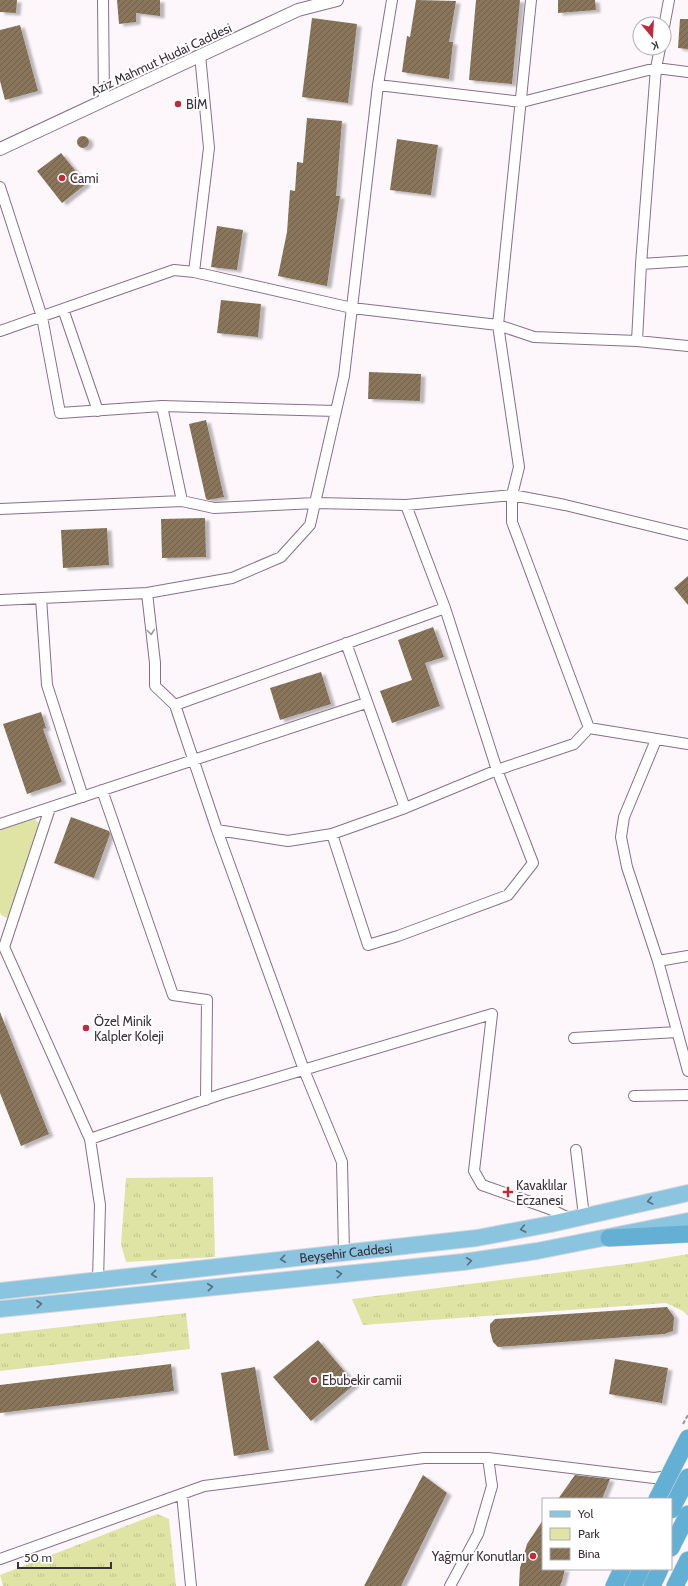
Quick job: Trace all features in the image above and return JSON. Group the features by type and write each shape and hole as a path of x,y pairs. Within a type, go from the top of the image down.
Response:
{"highway":[{"path":"609,1238 688,1234"},
{"path":"658,1498 688,1438"},
{"path":"672,1508 688,1477"},
{"path":"672,1546 688,1514"},
{"path":"675,1586 688,1560"},
{"path":"614,1586 622,1570"},
{"path":"633,1586 641,1570"},
{"path":"652,1586 660,1570"}],"main road":[{"name":"Beyşehir Caddesi","path":"0,1291 477,1238 688,1193"},
{"name":"Beyşehir Caddesi","path":"0,1309 463,1262 609,1238 688,1221"}],"street":[{"path":"103,0 104,101"},
{"name":"Aziz Mahmut Hudai Caddesi","path":"1,146 104,101 298,10 337,0"},
{"path":"0,600 147,593 232,578 281,557 310,526 344,376 378,85 392,0"},
{"path":"531,0 522,102 498,324 519,467 512,495 512,522 589,728"},
{"path":"666,16 669,0"},
{"path":"194,272 209,148 200,55"},
{"path":"637,341 641,264 656,68 658,56"},
{"path":"378,85 522,102 656,68 688,72"},
{"path":"0,187 42,317 60,414 162,406 336,411"},
{"path":"641,264 688,262"},
{"path":"0,331 174,270 194,272 352,308 498,324 534,337 637,341 688,346"},
{"path":"63,309 98,410"},
{"path":"162,406 182,501"},
{"path":"0,509 182,501 214,508 316,503 406,505 512,495 565,505 688,535"},
{"path":"332,834 368,945 398,936 508,895 533,863 497,770 445,608 406,505"},
{"path":"147,593 155,663 155,686 174,705 217,830 304,1070 342,1162 344,1253"},
{"path":"42,598 47,685 83,797"},
{"path":"174,705 445,608"},
{"path":"346,643 366,703 405,808"},
{"path":"0,824 366,703"},
{"path":"589,728 688,744"},
{"path":"217,830 288,841 332,834 405,808 497,770 574,744 589,728"},
{"path":"656,740 624,817 621,837 627,867 658,961 688,1071"},
{"path":"102,790 173,995 207,1000 206,1100"},
{"path":"50,808 2,944 90,1139 100,1205 98,1280"},
{"path":"658,961 688,956"},
{"path":"90,1139 206,1100 492,1014 474,1171 482,1185 550,1209 578,1217 576,1150"},
{"path":"574,1038 677,1032"},
{"path":"634,1096 688,1095"},
{"path":"0,1558 204,1486 424,1458 488,1458 654,1478 669,1476"},
{"path":"450,1586 478,1534 492,1486 488,1458"},
{"path":"182,1494 191,1586"}],"green space":[{"path":"35,819 41,826 9,919 1,915 0,912 0,830"},
{"path":"213,1177 215,1257 126,1262 121,1244 126,1178"},
{"path":"688,1254 688,1316 683,1311 666,1303 363,1325 352,1299 642,1262"},
{"path":"186,1313 190,1349 0,1371 0,1334"},
{"path":"157,1514 169,1519 176,1586 3,1586 0,1575"}],"building":[{"path":"0,0 17,0 16,13 0,12"},
{"path":"117,0 160,0 160,16 136,13 136,22 119,24"},
{"path":"416,0 456,1 449,42 453,42 449,79 402,72 407,36 410,37"},
{"path":"476,0 520,0 512,84 469,80"},
{"path":"558,0 595,0 596,10 558,13"},
{"path":"312,18 357,24 348,103 302,97"},
{"path":"680,19 688,19 688,49 678,48"},
{"path":"20,25 38,91 5,100 0,81 0,30"},
{"path":"307,118 342,121 336,196 340,196 327,286 278,276 287,232 290,190 295,191 297,162 303,163"},
{"path":"83,136 87,138 89,142 87,146 83,148 79,146 77,142 79,138"},
{"path":"397,139 438,145 431,195 390,190"},
{"name":"Cami","path":"61,153 86,184 62,203 37,171"},
{"path":"217,226 243,230 237,270 211,267"},
{"path":"221,300 261,304 258,337 217,333"},
{"path":"369,372 421,374 420,401 368,399"},
{"path":"206,420 224,497 208,500 206,499 189,424"},
{"path":"205,518 206,557 162,558 161,519"},
{"path":"107,528 109,565 63,568 61,530"},
{"path":"688,576 688,605 674,588"},
{"path":"433,627 444,657 425,663 440,706 392,723 380,691 412,680 398,640"},
{"path":"321,672 331,704 280,720 270,688"},
{"path":"41,712 46,728 43,729 62,782 27,794 3,724"},
{"path":"71,817 109,831 110,834 94,878 54,863"},
{"path":"0,1012 49,1134 21,1146 0,1093"},
{"path":"667,1307 674,1317 673,1331 664,1334 498,1347 493,1342 490,1331 490,1324 495,1319"},
{"name":"Ebubekir camii","path":"318,1340 355,1384 311,1421 273,1377"},
{"path":"615,1359 668,1368 662,1403 609,1394"},
{"path":"171,1364 174,1391 0,1413 0,1385"},
{"path":"255,1367 269,1450 234,1456 221,1373"},
{"path":"423,1475 447,1493 401,1586 364,1586"},
{"path":"575,1475 610,1479 602,1498 559,1498"},
{"name":"Yağmur Konutları","path":"542,1522 542,1570 565,1570 560,1586 519,1586 520,1568 527,1544"}],"place":[{"name":"BİM","path":"178,104"},
{"name":"Cami","path":"62,178"},
{"name":"Özel Minik Kalpler Koleji","path":"86,1028"},
{"name":"Kavaklılar Eczanesi","path":"508,1192"},
{"name":"Ebubekir camii","path":"314,1380"},
{"name":"Yağmur Konutları","path":"533,1556"}]}
